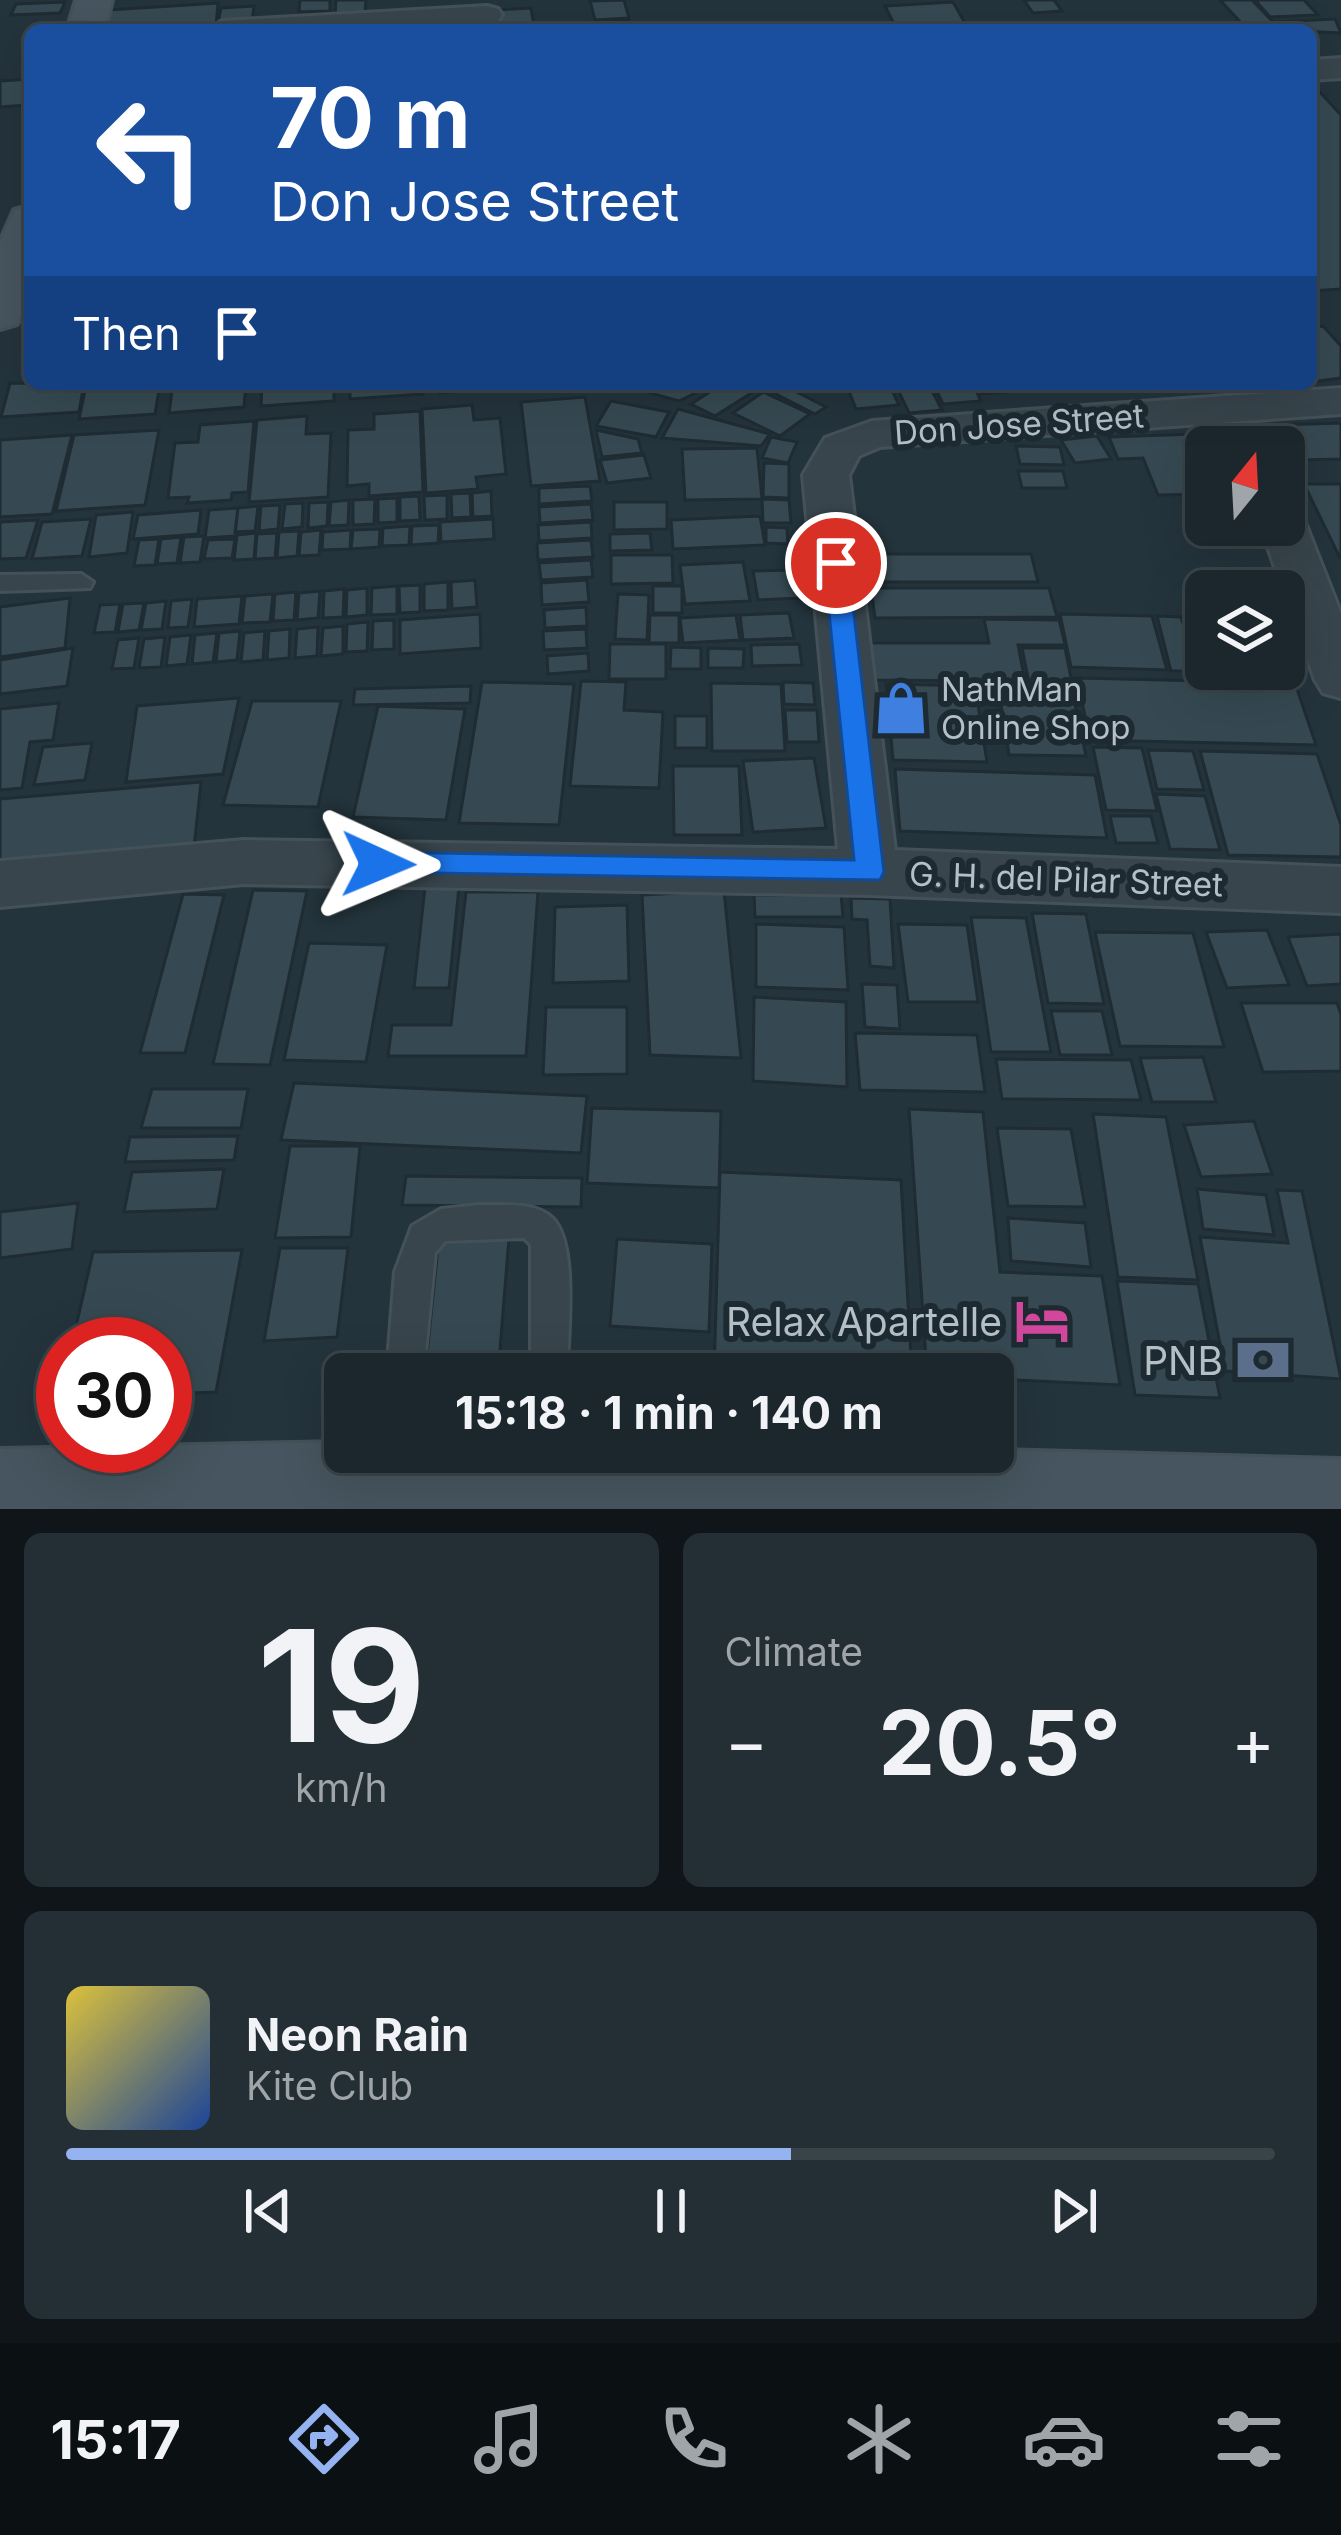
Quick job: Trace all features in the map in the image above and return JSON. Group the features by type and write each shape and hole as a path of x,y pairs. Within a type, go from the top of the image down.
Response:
{"main road":[{"path":"0,314 24,239"},
{"path":"0,1496 396,1482 494,1473"},
{"path":"619,1473 1057,1504 1341,1507"}],"street":[{"path":"279,24 422,9 487,15"},
{"name":"Don Jose Street","path":"1253,426 1341,401"},
{"name":"Don Jose Street","path":"869,872 826,475 841,447 872,434 1185,429"},
{"path":"1291,546 1341,680"},
{"name":"G. H. del Pilar Street","path":"0,884 244,862 869,872 1341,890"}],"lane":[{"path":"0,584 81,582"},
{"path":"407,1353 416,1252 426,1232 445,1224 530,1221 544,1231 550,1248 549,1353"}],"building":[{"path":"300,0 330,0 330,11 299,12"},
{"path":"336,0 366,0 365,15 335,16"},
{"path":"624,0 629,18 595,20 590,1"},
{"path":"1024,0 1054,0 1062,11 1033,13"},
{"path":"1220,0 1252,0 1275,24 1242,24"},
{"path":"1255,0 1304,0 1318,15 1270,17"},
{"path":"65,2 60,13 11,15 16,4"},
{"path":"953,2 966,24 894,24 885,6"},
{"path":"218,3 216,24 106,24 109,10"},
{"path":"254,6 252,22 218,23 221,8"},
{"path":"531,8 534,24 497,24 495,10"},
{"path":"1335,19 1341,33 1317,32 1317,24 1276,22"},
{"path":"628,20 629,24 592,24"},
{"path":"24,79 24,105 0,107 0,81"},
{"path":"1317,90 1341,115 1341,289 1317,291"},
{"path":"1323,326 1341,346 1341,378 1317,381 1317,327"},
{"path":"10,383 24,383 24,390 83,390 79,412 1,417"},
{"path":"85,390 159,390 155,414 79,419"},
{"path":"172,390 245,390 244,407 169,413"},
{"path":"262,390 334,390 334,401 261,406"},
{"path":"350,390 423,390 423,394 350,399"},
{"path":"644,390 702,390 679,401"},
{"path":"713,390 756,390 715,416 691,404"},
{"path":"793,390 826,407 815,414 770,391"},
{"path":"848,390 892,390 899,405 856,409"},
{"path":"898,390 932,390 942,410 909,413"},
{"path":"936,390 976,390 981,401 943,404"},
{"path":"979,390 1030,390 981,394"},
{"path":"763,392 810,414 780,436 733,413"},
{"path":"585,397 600,481 531,486 521,402"},
{"path":"611,401 669,412 656,437 596,426"},
{"path":"472,405 474,420 500,418 506,474 476,477 478,489 426,493 422,409"},
{"path":"678,409 770,434 761,446 662,438"},
{"path":"420,411 423,492 369,496 369,484 347,486 348,430 374,429 374,414"},
{"path":"307,416 306,434 331,433 328,497 249,502 257,420"},
{"path":"254,421 248,492 232,493 231,500 187,503 189,497 168,498 175,443 198,442 200,425"},
{"path":"1341,423 1341,459 1305,460 1305,426 1279,425"},
{"path":"159,430 145,505 56,511 74,435"},
{"path":"596,430 638,439 642,453 602,457"},
{"path":"1185,434 1185,494 1158,495 1143,458 1118,459 1109,437"},
{"path":"72,435 52,514 0,517 0,440"},
{"path":"1097,436 1111,459 1075,463 1061,440"},
{"path":"771,437 797,442 788,463 762,458"},
{"path":"1016,446 1060,447 1064,465 1020,464"},
{"path":"757,448 762,499 685,500 682,449"},
{"path":"644,455 651,478 607,483 600,460"},
{"path":"764,463 789,464 789,498 763,497"},
{"path":"1018,471 1063,471 1067,488 1022,488"},
{"path":"1305,484 1341,484 1341,560 1305,486"},
{"path":"590,486 592,501 539,504 539,488"},
{"path":"491,491 492,516 473,517 472,493"},
{"path":"470,493 471,517 452,518 451,494"},
{"path":"447,495 447,519 425,520 424,496"},
{"path":"419,496 420,520 400,521 400,497"},
{"path":"397,498 397,522 378,523 378,499"},
{"path":"375,499 374,524 353,525 353,500"},
{"path":"762,499 789,500 791,523 763,523"},
{"path":"349,500 348,525 329,526 331,502"},
{"path":"328,502 327,526 308,528 309,503"},
{"path":"614,502 667,502 667,529 614,530"},
{"path":"303,503 302,527 282,529 285,504"},
{"path":"591,504 593,520 540,523 539,507"},
{"path":"280,505 278,529 259,531 261,506"},
{"path":"258,506 255,531 235,532 238,508"},
{"path":"238,508 235,536 205,538 209,510"},
{"path":"201,510 198,534 133,539 138,515"},
{"path":"133,512 127,553 89,557 96,515"},
{"path":"760,516 765,545 673,549 671,520"},
{"path":"91,519 82,556 32,559 42,522"},
{"path":"493,519 494,539 441,542 440,522"},
{"path":"38,520 26,558 0,559 0,522"},
{"path":"591,522 592,538 539,541 538,525"},
{"path":"439,525 438,543 411,545 412,526"},
{"path":"410,526 409,545 382,546 383,528"},
{"path":"766,527 787,528 788,544 766,543"},
{"path":"380,529 379,547 351,549 353,530"},
{"path":"321,530 319,555 299,556 301,532"},
{"path":"351,530 350,549 322,550 323,532"},
{"path":"299,531 297,556 277,558 279,532"},
{"path":"256,533 254,559 234,560 237,535"},
{"path":"277,533 275,558 255,559 257,534"},
{"path":"650,533 652,550 610,551 610,534"},
{"path":"204,536 200,562 180,563 184,537"},
{"path":"181,537 177,563 157,564 161,539"},
{"path":"159,539 155,565 134,566 139,540"},
{"path":"235,539 232,558 204,559 208,540"},
{"path":"591,540 593,557 538,560 537,543"},
{"path":"876,554 1031,554 1038,582 880,582"},
{"path":"611,555 672,555 673,583 611,584"},
{"path":"591,560 593,577 541,580 539,563"},
{"path":"743,562 750,601 685,604 680,565"},
{"path":"796,570 802,598 758,600 753,571"},
{"path":"475,580 477,607 452,609 451,582"},
{"path":"587,580 589,602 542,605 541,583"},
{"path":"448,582 448,610 424,611 424,584"},
{"path":"420,585 420,612 400,613 399,586"},
{"path":"397,586 397,614 371,615 372,588"},
{"path":"653,586 682,586 682,613 653,613"},
{"path":"367,588 367,615 346,617 347,590"},
{"path":"871,588 1049,588 1057,617 875,618"},
{"path":"344,589 343,617 323,618 324,591"},
{"path":"320,591 318,618 297,620 299,593"},
{"path":"296,592 294,620 273,621 275,594"},
{"path":"273,594 270,622 242,623 245,596"},
{"path":"618,594 649,595 647,640 615,639"},
{"path":"242,596 239,624 194,627 197,599"},
{"path":"70,598 65,648 0,657 0,607"},
{"path":"192,599 188,627 168,628 171,601"},
{"path":"166,601 162,629 141,630 146,603"},
{"path":"144,603 139,630 118,632 123,604"},
{"path":"120,604 115,632 94,633 100,605"},
{"path":"586,607 587,626 545,628 544,610"},
{"path":"789,613 794,638 743,640 740,615"},
{"path":"480,614 481,648 400,654 400,620"},
{"path":"1060,614 1152,616 1167,670 1071,667"},
{"path":"650,615 679,615 679,643 649,643"},
{"path":"736,615 740,640 683,643 680,618"},
{"path":"1157,616 1181,617 1185,630 1185,671 1171,671"},
{"path":"984,619 1059,620 1065,645 1018,645 1025,681 868,680 864,643 989,643"},
{"path":"394,620 394,649 372,650 373,621"},
{"path":"368,622 367,651 346,652 347,624"},
{"path":"343,626 343,654 321,656 323,628"},
{"path":"318,627 317,656 295,658 297,629"},
{"path":"290,629 289,658 267,660 269,631"},
{"path":"586,629 587,648 544,650 543,631"},
{"path":"240,631 237,660 216,662 219,633"},
{"path":"265,631 263,660 241,662 244,633"},
{"path":"217,633 213,662 192,664 195,635"},
{"path":"191,635 187,664 166,666 170,637"},
{"path":"165,637 161,667 139,668 144,639"},
{"path":"139,638 134,668 112,669 118,640"},
{"path":"610,644 666,644 666,679 609,679"},
{"path":"799,644 802,665 752,666 751,645"},
{"path":"671,647 701,648 701,669 670,669"},
{"path":"73,648 67,686 0,694 0,660"},
{"path":"708,648 744,649 743,668 708,668"},
{"path":"1022,648 1065,648 1072,683 1029,682"},
{"path":"588,653 589,671 548,674 547,656"},
{"path":"1077,678 1185,680 1185,690 1297,690 1316,745 1090,740"},
{"path":"581,681 626,682 624,710 663,712 659,788 570,786"},
{"path":"482,682 574,684 559,825 459,823"},
{"path":"783,682 813,683 815,705 784,704"},
{"path":"711,683 781,684 785,751 712,751"},
{"path":"886,684 975,686 987,762 893,760"},
{"path":"998,685 1071,686 1086,756 1009,755"},
{"path":"471,686 470,703 353,705 355,689"},
{"path":"239,698 223,774 126,782 137,706"},
{"path":"252,701 341,701 318,807 223,805"},
{"path":"59,703 53,740 30,742 22,788 0,790 0,709"},
{"path":"378,706 465,709 446,820 353,817"},
{"path":"785,710 817,710 819,742 787,742"},
{"path":"675,716 707,716 707,748 675,748"},
{"path":"92,743 85,780 34,785 43,747"},
{"path":"1093,747 1142,748 1157,811 1106,810"},
{"path":"1148,750 1193,751 1204,790 1157,789"},
{"path":"1200,751 1317,754 1341,825 1341,857 1228,855"},
{"path":"814,758 826,828 753,832 743,761"},
{"path":"673,766 739,766 742,835 674,835"},
{"path":"895,769 1095,775 1107,838 900,831"},
{"path":"201,782 194,848 0,865 0,799"},
{"path":"1156,794 1205,796 1220,850 1170,849"},
{"path":"1110,816 1151,816 1158,843 1116,843"},
{"path":"425,887 459,887 449,988 414,988"},
{"path":"253,890 307,891 270,1065 213,1064"},
{"path":"724,891 741,1058 650,1055 642,895"},
{"path":"466,892 538,892 526,1056 388,1056 392,1025 451,1025"},
{"path":"183,894 224,895 185,1053 140,1053"},
{"path":"841,894 843,917 755,917 754,895"},
{"path":"851,898 890,899 894,968 870,966 867,920 852,919"},
{"path":"627,905 629,981 553,983 555,907"},
{"path":"1032,913 1086,914 1104,1004 1048,1003"},
{"path":"971,917 1026,918 1051,1052 991,1052"},
{"path":"756,924 844,927 848,990 756,987"},
{"path":"898,924 967,925 978,1002 908,1002"},
{"path":"1267,930 1289,985 1227,988 1206,932"},
{"path":"1095,932 1193,933 1224,1047 1120,1046"},
{"path":"1341,934 1341,984 1307,986 1288,937"},
{"path":"309,943 387,945 366,1062 284,1060"},
{"path":"862,984 897,985 900,1029 865,1027"},
{"path":"754,997 846,1002 847,1087 753,1081"},
{"path":"1241,1003 1337,1003 1341,1071 1263,1072"},
{"path":"546,1007 627,1007 627,1074 543,1075"},
{"path":"1051,1011 1102,1011 1112,1055 1060,1055"},
{"path":"855,1033 977,1035 985,1092 860,1090"},
{"path":"1203,1057 1216,1102 1152,1102 1140,1058"},
{"path":"996,1059 1131,1060 1141,1100 1002,1099"},
{"path":"294,1083 587,1096 581,1153 281,1140"},
{"path":"152,1089 248,1089 241,1128 141,1128"},
{"path":"592,1108 721,1111 719,1188 587,1183"},
{"path":"909,1109 983,1112 1000,1272 1102,1276 1120,1385 1014,1380 1014,1353 926,1353"},
{"path":"1093,1114 1166,1117 1198,1280 1118,1277"},
{"path":"1254,1121 1272,1174 1201,1177 1184,1125"},
{"path":"997,1128 1071,1129 1085,1207 1008,1206"},
{"path":"238,1136 234,1160 125,1162 130,1137"},
{"path":"290,1146 360,1146 351,1237 275,1238"},
{"path":"224,1169 217,1209 124,1212 132,1172"},
{"path":"720,1172 901,1180 911,1353 715,1353"},
{"path":"406,1176 582,1178 581,1207 402,1205"},
{"path":"1197,1189 1266,1195 1274,1235 1203,1229"},
{"path":"1277,1190 1302,1191 1341,1379 1225,1371 1200,1237 1288,1243"},
{"path":"78,1203 72,1249 0,1258 0,1212"},
{"path":"1008,1218 1085,1223 1091,1267 1011,1261"},
{"path":"439,1238 509,1238 500,1353 427,1353"},
{"path":"617,1239 712,1244 709,1332 610,1326"},
{"path":"280,1248 348,1248 337,1337 264,1341"},
{"path":"242,1250 216,1392 192,1393 192,1317 78,1317 93,1252"},
{"path":"1117,1281 1198,1284 1220,1398 1135,1395"}],"place":[{"name":"NathMan Online Shop","path":"901,708"},
{"name":"Relax Apartelle","path":"1042,1321"},
{"name":"PNB","path":"1263,1360"}],"route":[{"path":"378,864 869,872 836,563"}]}
